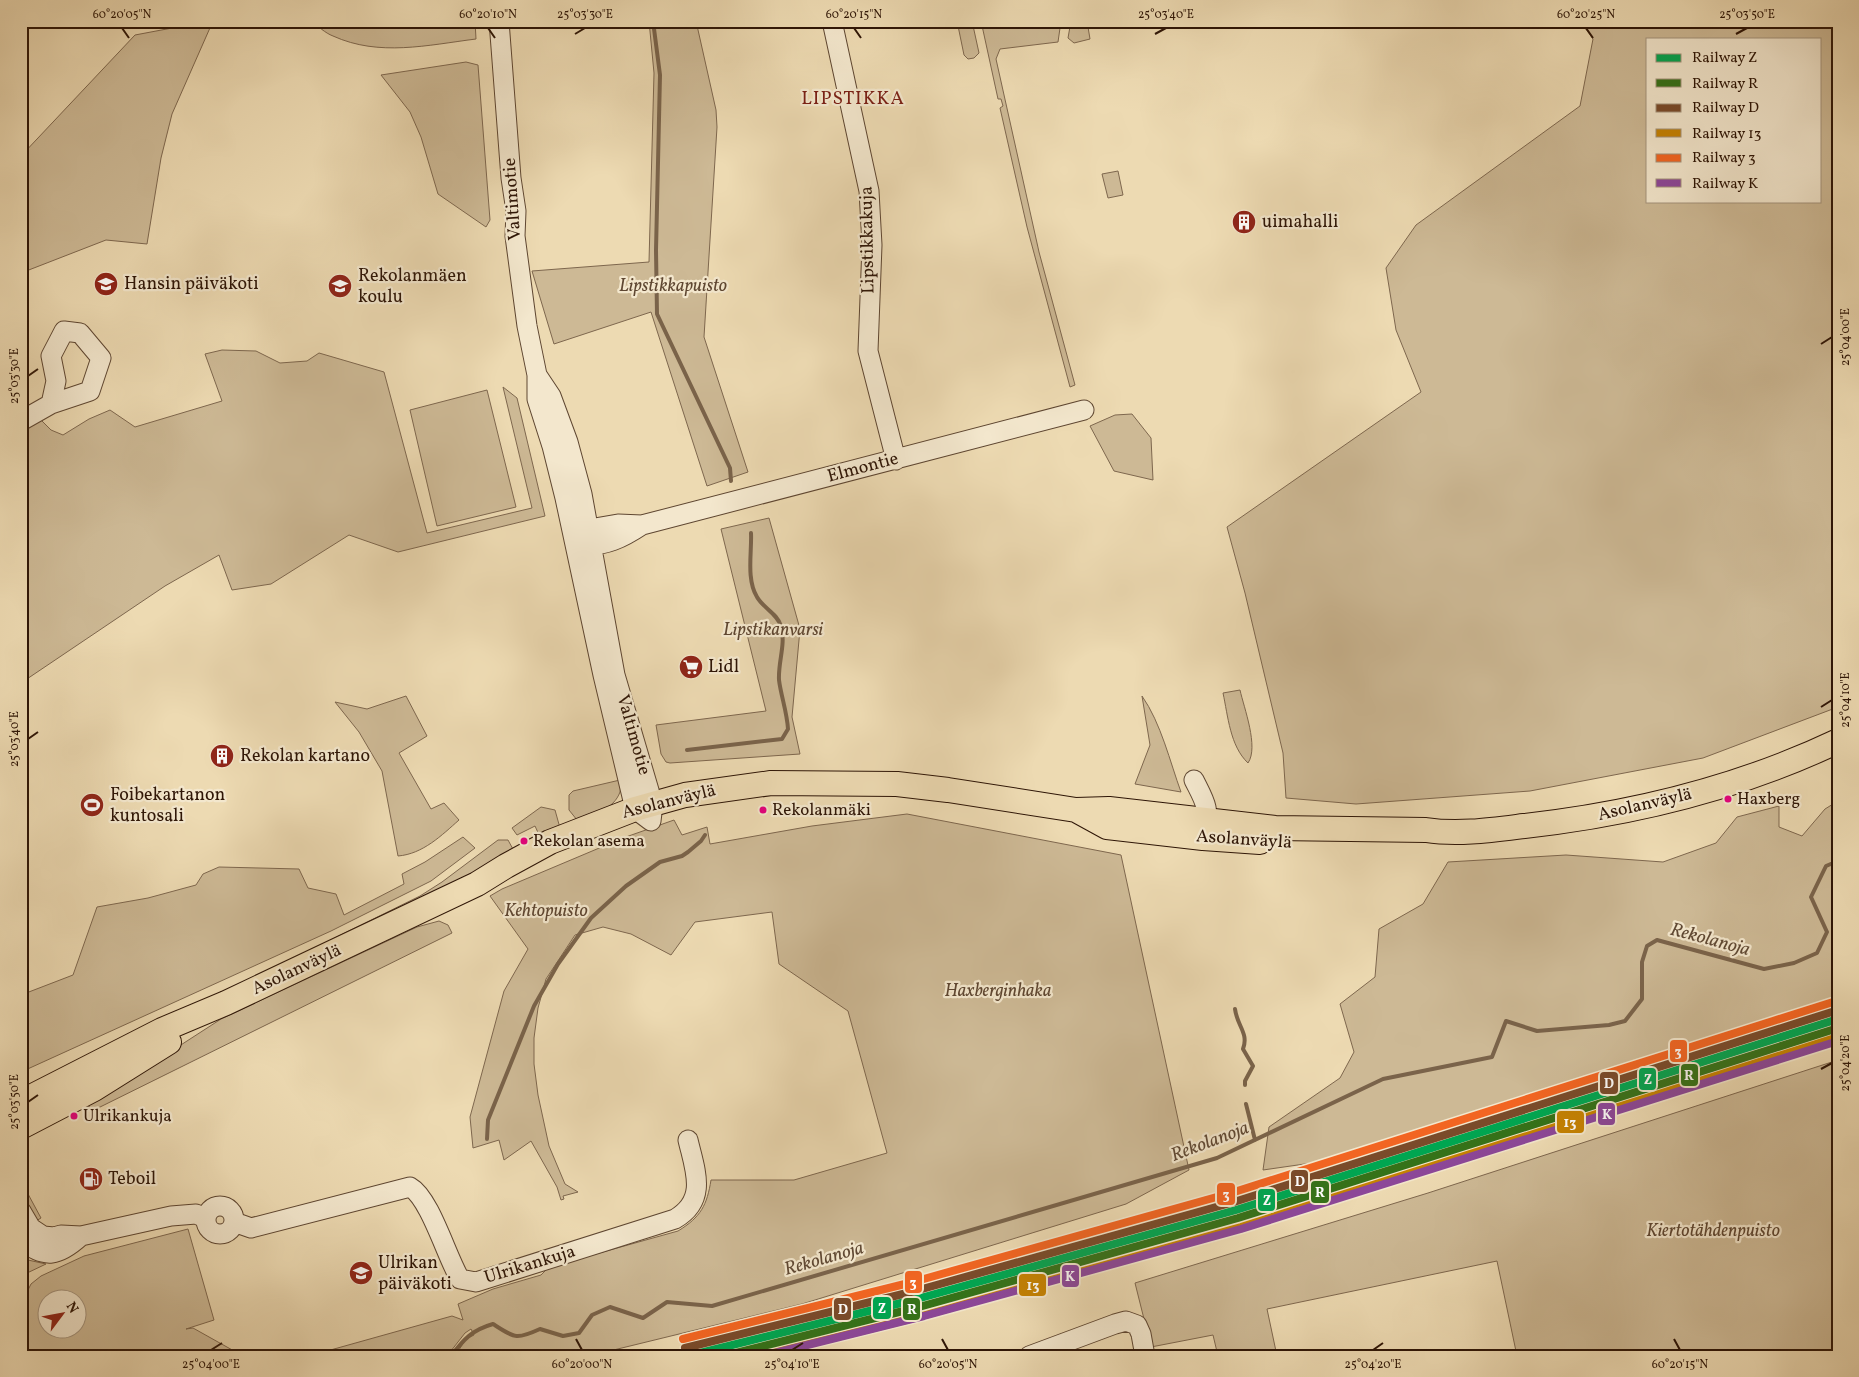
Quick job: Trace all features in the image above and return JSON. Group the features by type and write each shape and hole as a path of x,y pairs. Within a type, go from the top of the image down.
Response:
{"main road":[{"name":"Asolanväylä","path":"21,1102 162,1030 226,1003 477,884 550,842 646,811 685,795 771,782 897,784 1076,810 1109,809 1201,826 1426,830 1444,833 1490,830 1574,820 1677,799 1753,776 1829,745"},
{"name":"Asolanväylä","path":"21,1128 94,1089 226,1003"}],"street":[{"name":"Valtimotie","path":"499,21 511,178 516,211 515,236 527,326 537,375 551,396 568,442 582,494 585,539 602,675 646,811"},
{"name":"Lipstikkakuja","path":"832,21 869,191 872,245 868,351 896,460"},
{"path":"21,421 51,404"},
{"name":"Elmontie","path":"585,539 618,524 642,525 1084,410"},
{"name":"Ulrikankuja","path":"21,1211 31,1228 43,1236 81,1236 171,1216 196,1214 205,1218 206,1226 215,1234 225,1234 234,1222 251,1228 410,1187 418,1194 428,1209 460,1279 476,1282 681,1216 691,1206 697,1185 688,1140"},
{"name":"Ulrikankuja","path":"21,1240 32,1250 46,1254 68,1249 81,1236"},
{"path":"1029,1356 1126,1321 1137,1324 1145,1356"}],"green space":[{"path":"213,21 172,114 161,158 147,244 106,240 21,273 21,156 135,35"},
{"path":"311,21 475,21 476,39 404,48 386,48 350,42 330,35"},
{"name":"Lipstikkapuisto","path":"649,21 696,21 716,110 717,127 704,337 748,472 707,486 651,312 554,344 532,271 649,262 654,73"},
{"path":"957,21 972,21 979,53 974,58 968,59 964,55"},
{"path":"981,21 1061,21 1058,42 1000,49 996,59 1039,252 1075,385 1070,387 1027,227 1000,108 1003,106 1001,99 998,99"},
{"path":"1071,21 1087,21 1090,39 1074,43 1068,38"},
{"path":"1580,21 1838,21 1838,707 1703,758 1530,791 1356,804 1286,798 1283,753 1245,593 1227,527 1421,392 1396,330 1386,268 1416,225 1580,106 1593,39"},
{"path":"466,62 478,65 490,220 486,227 438,194 421,137 410,112 381,75"},
{"path":"1118,171 1123,195 1108,198 1102,174"},
{"path":"222,350 256,351 280,363 307,361 319,353 384,372 427,533 532,508 503,387 517,398 545,516 398,552 349,535 271,584 232,590 219,555 165,586 21,683 21,429 40,419 51,430 63,435 89,419 110,410 135,427 222,401 205,354"},
{"path":"487,390 516,507 437,526 410,410"},
{"path":"1132,414 1151,438 1153,480 1114,471 1090,426 1115,415"},
{"name":"Lipstikanvarsi","path":"769,518 800,629 792,717 800,754 666,762 661,754 656,725 766,711 721,529"},
{"path":"1240,690 1252,747 1248,763 1233,739 1223,693"},
{"path":"406,696 427,736 399,753 431,809 444,803 459,820 424,848 398,856 382,771 359,732 335,702 367,709"},
{"path":"1142,696 1160,730 1181,792 1135,784 1150,745"},
{"path":"620,780 620,791 617,798 602,811 577,820 569,810 569,795 573,791"},
{"path":"1838,801 1838,1013 1423,1147 1263,1170 1269,1127 1340,1078 1354,1052 1340,1004 1375,977 1379,929 1423,904 1448,862 1566,855 1663,862 1716,843 1737,817 1779,806 1779,827 1802,836 1825,809"},
{"path":"541,807 555,810 560,828 540,837 535,826 517,835 512,828"},
{"name":"Haxberginhaka","path":"907,814 1121,855 1189,1170 1126,1204 802,1304 589,1356 455,1356 466,1339 474,1335 471,1329 465,1333 447,1356 309,1356 452,1316 463,1320 458,1304 493,1289 541,1275 549,1267 678,1231 692,1221 702,1210 711,1180 794,1180 887,1153 848,1011 779,964 772,912 695,922 671,955 631,934 603,927 575,935 546,979 538,1008 534,1038 534,1064 538,1095 549,1146 565,1184 578,1192 563,1196 564,1199 561,1200 557,1187 531,1141 504,1160 499,1140 473,1148 470,1117 504,991 528,949 490,896 502,889 623,838 674,820 682,835 707,827 710,844 812,826"},
{"path":"463,837 475,848 431,881 331,931 21,1072 21,995 73,975 97,907 148,898 196,885 203,874 219,867 299,869 308,888 336,894 344,915 404,884 402,874 425,862"},
{"path":"498,840 508,840 514,851 499,861 299,960 300,955 420,896"},
{"path":"439,921 448,925 452,933 92,1111 88,1105 221,1019 417,927"},
{"name":"Kiertotähdenpuisto","path":"1838,1060 1838,1356 1517,1356 1497,1261 1267,1309 1277,1356 1218,1356 1213,1335 1151,1347 1135,1283 1428,1193"},
{"path":"21,1181 41,1218 36,1221 21,1192"},
{"path":"188,1229 214,1320 186,1329 193,1328 243,1356 21,1356 21,1312 26,1309 28,1290 31,1284 41,1276 84,1256"},
{"path":"21,1251 28,1260 46,1264 21,1274"}],"waterway":[{"path":"653,21 660,75 656,250 657,314 730,468 731,481"},
{"path":"687,750 782,739 788,729 779,680 783,640 781,626 779,621 760,601 754,590 750,565 751,533"},
{"path":"487,1139 488,1120 534,1006 558,964 591,918 626,886 660,862 682,856 701,841 705,835"},
{"name":"Rekolanoja","path":"451,1356 469,1336 479,1329 493,1324 516,1336 526,1335 540,1329 563,1336 579,1333 592,1315 610,1307 643,1318 667,1302 712,1306 1217,1158 1383,1079 1492,1057 1506,1021 1537,1031 1609,1025 1625,1021 1642,999 1642,962 1647,946 1657,940 1764,969 1794,963 1817,953 1827,932 1811,897 1826,866 1838,861"},
{"path":"1235,1009 1245,1038 1243,1049 1253,1066 1245,1081 1245,1085"},
{"path":"1246,1104 1255,1140"}],"rail line":[{"name":"3","path":"683,1339 913,1282 1231,1193 1833,1002"},
{"name":"D","path":"685,1348 915,1291 1234,1202 1835,1011"},
{"name":"Z","path":"688,1356 917,1299 1236,1210 1838,1019"},
{"name":"R","path":"724,1356 919,1307 1238,1218 1838,1028"},
{"name":"13","path":"761,1356 922,1316 1241,1227 1838,1037"},
{"name":"K","path":"763,1356 924,1316 1241,1229 1838,1041"}],"place":[{"name":"uimahalli","path":"1244,222"},
{"name":"Hansin päiväkoti","path":"106,284"},
{"name":"Rekolanmäen koulu","path":"340,286"},
{"name":"Lidl","path":"691,667"},
{"name":"Rekolan kartano","path":"222,756"},
{"name":"Haxberg","path":"1728,799"},
{"name":"Foibekartanon kuntosali","path":"92,805"},
{"name":"Rekolanmäki","path":"763,810"},
{"name":"Rekolan asema","path":"524,841"},
{"name":"Ulrikankuja","path":"74,1116"},
{"name":"Teboil","path":"91,1179"},
{"name":"Ulrikan päiväkoti","path":"361,1273"}],"district":[{"name":"LIPSTIKKA","path":"853,99"}],"park label":[{"name":"Kehtopuisto","path":"546,911"}]}
